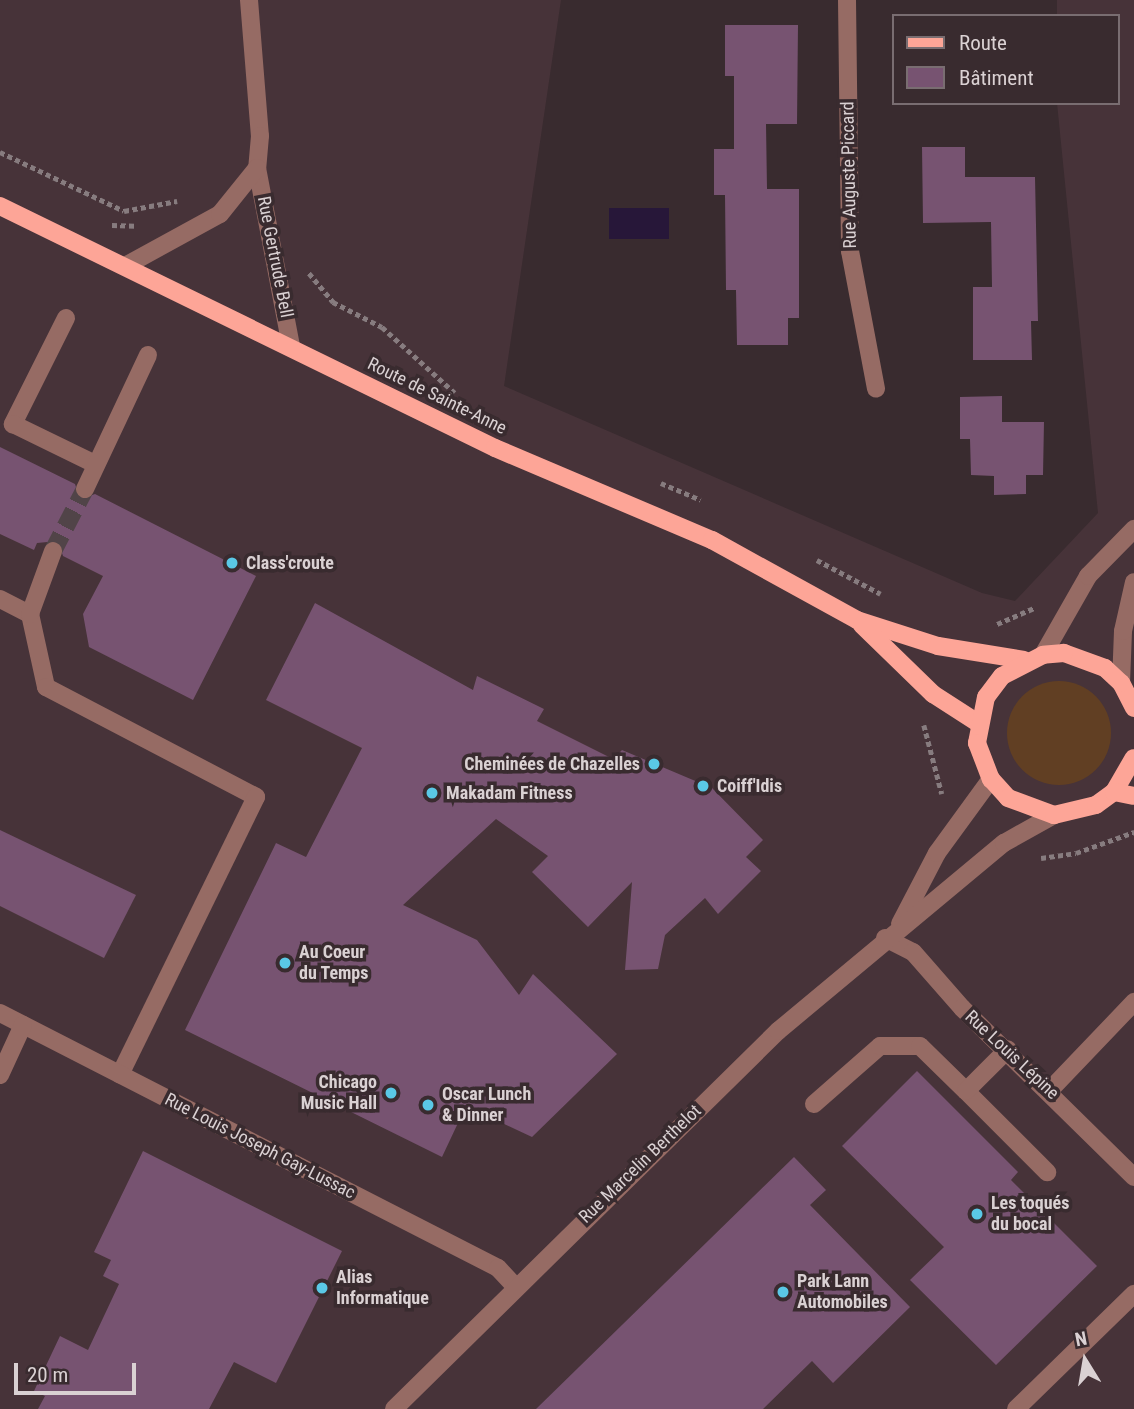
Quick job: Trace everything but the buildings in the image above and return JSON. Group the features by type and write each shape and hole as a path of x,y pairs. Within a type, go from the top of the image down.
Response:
{"main road":[{"name":"Route de Sainte-Anne","path":"0,206 495,448 712,540 857,620 938,646 1024,660"},
{"name":"Route de Sainte-Anne","path":"857,620 933,694 978,723"},
{"path":"1134,708 1121,682 1086,658 1043,655 1024,660 986,697 978,723 977,743 991,779 1008,798 1054,815 1096,806 1114,792 1134,758"},
{"path":"1114,792 1134,796"}],"street":[{"name":"Rue Gertrude Bell","path":"249,0 260,136 257,167 291,347"},
{"name":"Rue Auguste Piccard","path":"847,0 850,251 876,389"},
{"name":"Rue Gertrude Bell","path":"125,266 220,214 257,167"},
{"path":"66,318 13,424 95,464"},
{"path":"85,489 148,355"},
{"path":"1043,655 1088,576 1134,529"},
{"path":"53,551 30,614 46,687 256,797 120,1074"},
{"path":"1121,682 1123,631 1134,582"},
{"path":"0,598 30,614"},
{"name":"Rue Marcelin Berthelot","path":"891,934 937,853 991,779"},
{"name":"Rue Marcelin Berthelot","path":"394,1409 514,1285 778,1031 891,934 1004,843 1054,815"},
{"name":"Rue Louis Lépine","path":"891,934 913,952 962,1009 1050,1090 1134,1177"},
{"path":"1050,1090 1134,1002"},
{"name":"Rue Louis Joseph Gay-Lussac","path":"0,1013 498,1268 514,1285"},
{"path":"0,1075 23,1025"},
{"path":"814,1104 865,1054 902,1042 920,1046 1047,1172"},
{"path":"966,1091 1008,1049"},
{"path":"1016,1409 1134,1294"}],"path":[{"path":"0,152 124,211 184,199 220,214"},
{"path":"106,225 146,223"},
{"path":"276,258 305,268 333,302 383,327 464,402"},
{"path":"655,481 705,502"},
{"path":"814,559 887,596"},
{"path":"983,630 1046,604"},
{"path":"921,713 940,792 947,798"},
{"path":"1031,858 1076,853 1134,832"}],"shaded area":[{"path":"0,0 561,0 504,386 982,593 1015,601 1098,513 1057,105 1120,105 1120,14 1057,14 1057,0 1134,0 1134,1409 0,1409"},
{"path":"609,208 669,208 669,239 609,239"},
{"path":"1059,681 1079,685 1096,696 1107,713 1111,733 1107,753 1096,770 1079,781 1059,785 1039,781 1022,770 1011,753 1007,733 1011,713 1022,696 1039,685"}],"tunnel":[{"path":"53,551 85,489"}],"place":[{"name":"Class'croute","path":"232,563"},
{"name":"Cheminées de Chazelles","path":"654,764"},
{"name":"Coiff'Idis","path":"703,786"},
{"name":"Makadam Fitness","path":"432,793"},
{"name":"Au Coeur du Temps","path":"285,963"},
{"name":"Chicago Music Hall","path":"391,1093"},
{"name":"Oscar Lunch & Dinner","path":"428,1105"},
{"name":"Les toqués du bocal","path":"977,1214"},
{"name":"Alias Informatique","path":"322,1288"},
{"name":"Park Lann Automobiles","path":"783,1292"}]}
